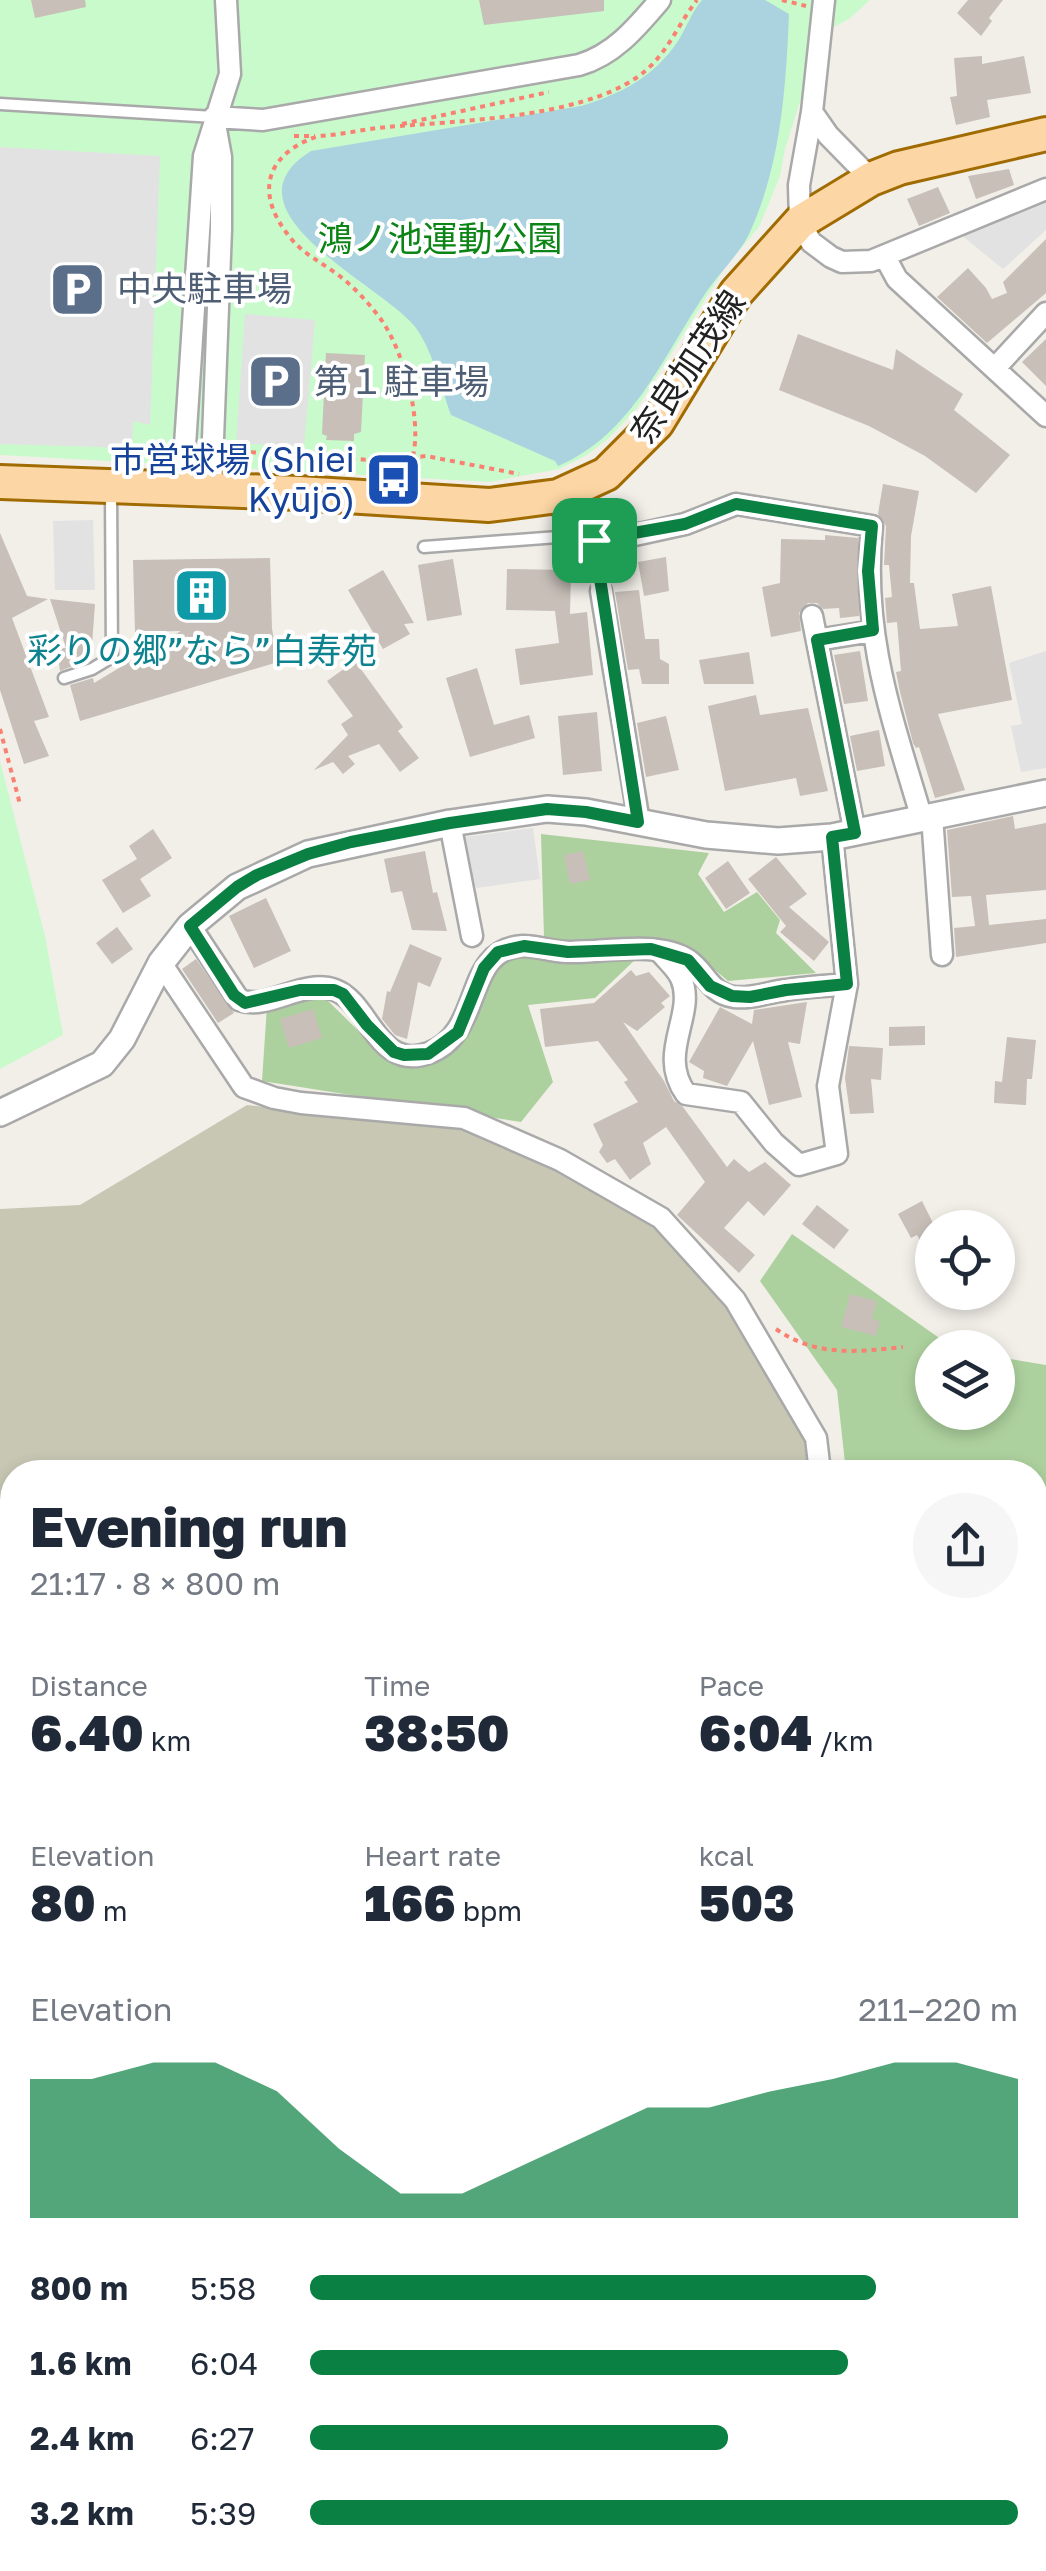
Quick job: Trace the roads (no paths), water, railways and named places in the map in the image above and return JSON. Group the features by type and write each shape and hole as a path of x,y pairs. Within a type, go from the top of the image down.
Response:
{"main road":[{"name":"奈良加茂線","path":"0,482 489,504 558,496 606,474 657,423 736,294 800,222 871,179 899,168 1046,134"}],"street":[{"path":"196,491 204,156 230,74 226,0"},
{"path":"214,117 263,120 579,65 614,48 660,0"},
{"path":"817,3 812,112 799,185 800,222 811,242 842,262 871,262 1046,189"},
{"path":"812,112 828,135 871,179"},
{"path":"196,491 221,228 221,157 214,117"},
{"path":"885,257 897,279 1046,416"},
{"path":"996,367 1046,313"},
{"path":"558,496 571,536 594,540 685,524 736,504 872,526 868,571 878,671 927,818 942,955"},
{"path":"601,591 638,822"},
{"path":"660,952 680,975 685,992 675,1046 675,1078 686,1094 741,1102 774,1143 799,1165 837,1154 828,1086 847,984 843,835 812,616"},
{"path":"817,640 873,630"},
{"path":"0,1113 102,1064 122,1039 161,963 190,926 237,887 281,864 351,842 547,809 586,812 706,835 778,841 843,835 1046,793"},
{"path":"450,823 472,936"},
{"path":"190,926 239,1000 254,1002 300,990 334,990 343,994 383,1042 404,1055 428,1054 449,1040 464,1021 490,959 504,949 524,946 568,952 660,952 688,960 710,986 732,996 847,984"},
{"path":"161,963 244,1087 301,1103 452,1116 560,1160 660,1218 735,1300 816,1438 819,1460"}],"lane":[{"path":"0,104 214,117"},
{"path":"64,678 112,657 111,486"},
{"path":"424,546 571,536"}],"water":[{"path":"702,0 765,0 789,14 784,97 769,180 746,240 705,294 643,392 606,435 558,466 555,461 451,415 432,359 416,328 316,246 294,222 283,198 287,174 311,151 581,106 610,96 636,82 669,54"}],"place":[{"name":"中央駐車場","path":"78,289"},
{"name":"第１駐車場","path":"275,382"},
{"name":"市営球場 (Shiei Kyūjō)","path":"394,480"},
{"name":"彩りの郷”なら”白寿苑","path":"202,595"}],"park label":[{"name":"鴻ノ池運動公園","path":"440,239"}]}
